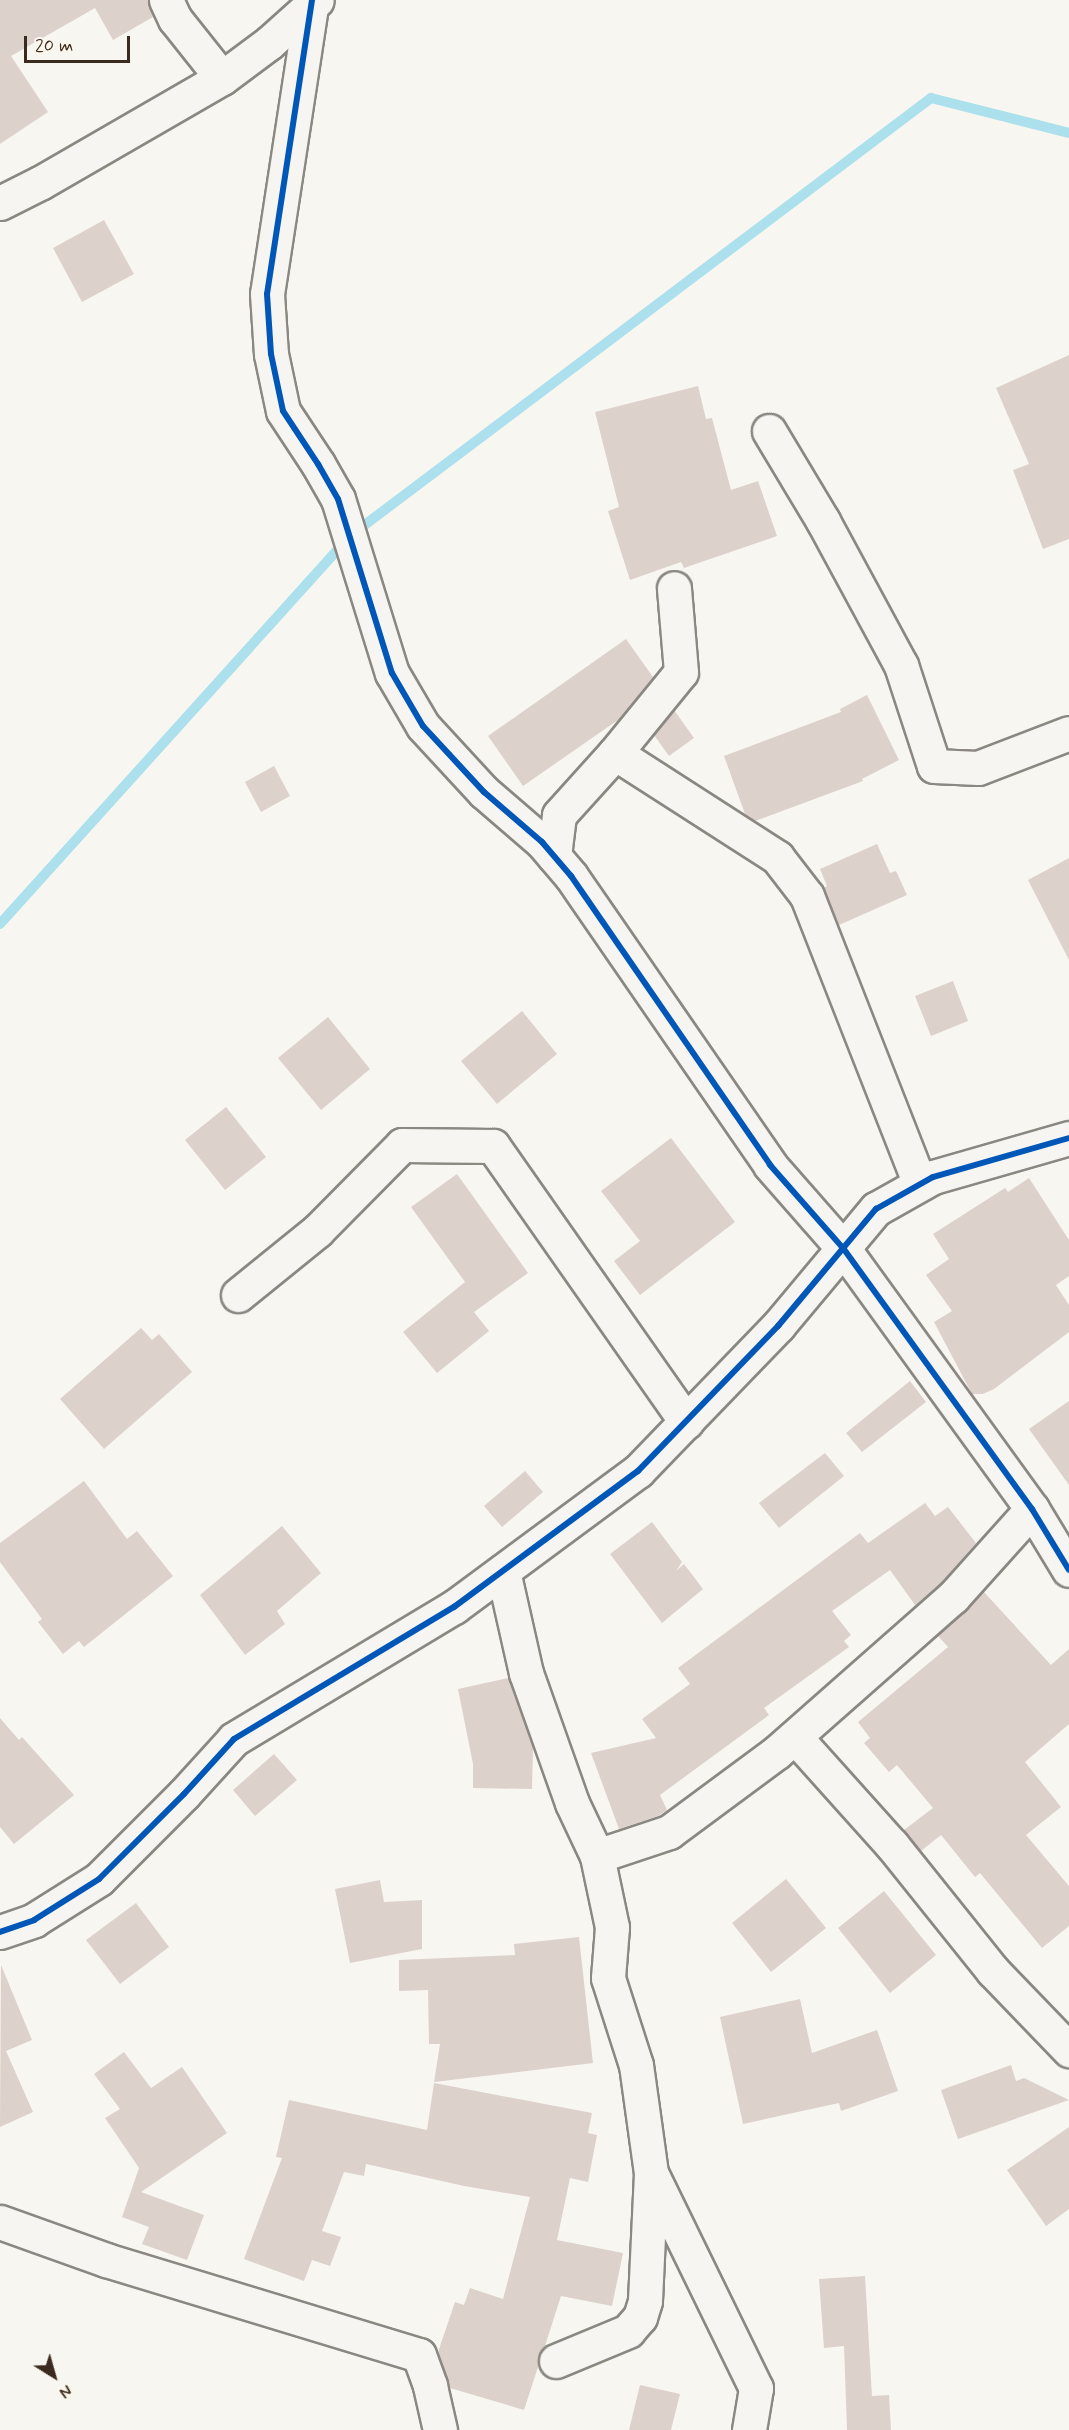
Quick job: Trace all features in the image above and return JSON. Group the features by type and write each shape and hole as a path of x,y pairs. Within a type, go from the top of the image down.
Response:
{"street":[{"path":"166,0 175,19 222,78"},
{"path":"0,203 40,183 222,78 268,43 314,1"},
{"path":"314,1 267,294 271,354 283,411 338,499 392,673 423,726 483,792 542,842 571,876 770,1165 843,1248 1032,1509 1069,1570"},
{"path":"769,431 823,521 901,664 934,766 978,768 1069,733"},
{"path":"554,856 559,815 615,753 681,672 674,588"},
{"path":"615,753 777,857 807,896 920,1184"},
{"path":"0,1932 34,1920 99,1880 184,1794 234,1739 454,1607 638,1471 778,1326 876,1209 933,1177 1068,1140"},
{"path":"238,1295 316,1231 402,1145 493,1146 686,1422"},
{"path":"597,1856 669,1832 795,1737 953,1597 1032,1509"},
{"path":"502,1571 526,1672 572,1803 597,1856 612,1927 608,1978 636,2065 651,2173 645,2301 640,2317 628,2331 556,2361"},
{"path":"795,1737 892,1845 993,1971 1069,2050"},
{"path":"651,2173 756,2388 749,2430"},
{"path":"0,2222 106,2260 419,2355 430,2386 440,2430"}],"building":[{"path":"0,0 148,0 153,17 113,40 95,8 11,56 48,112 0,144"},
{"path":"104,220 134,274 82,302 53,248"},
{"path":"1069,355 1069,539 1043,549 1013,470 1029,464 996,388"},
{"path":"698,386 706,419 712,418 731,490 758,481 777,536 684,568 681,562 630,580 608,511 619,507 595,412"},
{"path":"626,639 653,677 618,720 523,786 488,736"},
{"path":"867,695 899,760 862,779 863,781 755,821 745,814 724,756 841,712 840,709"},
{"path":"674,710 694,738 669,756 654,735"},
{"path":"274,766 290,796 261,812 245,782"},
{"path":"877,844 890,873 896,871 907,895 839,925 824,888 827,886 820,869"},
{"path":"1069,858 1069,960 1028,880"},
{"path":"953,981 968,1021 931,1036 915,996"},
{"path":"522,1011 557,1054 497,1104 461,1061"},
{"path":"328,1017 370,1069 321,1110 278,1058"},
{"path":"226,1107 266,1157 225,1190 185,1140"},
{"path":"671,1138 735,1222 640,1295 614,1261 640,1241 601,1191"},
{"path":"457,1174 528,1273 474,1312 489,1331 437,1373 403,1332 465,1282 411,1207"},
{"path":"1029,1178 1069,1240 1069,1276 1056,1285 1069,1305 1069,1332 994,1389 983,1394 972,1394 934,1322 952,1311 926,1275 949,1259 933,1234 1005,1188 1008,1192"},
{"path":"141,1328 152,1340 159,1334 192,1372 104,1449 60,1399"},
{"path":"910,1381 926,1402 862,1452 846,1433"},
{"path":"1069,1401 1069,1485 1029,1429"},
{"path":"825,1453 844,1476 779,1528 759,1503"},
{"path":"525,1471 543,1492 502,1527 484,1506"},
{"path":"84,1481 127,1539 137,1531 173,1576 84,1647 79,1641 63,1654 38,1622 42,1619 0,1562 0,1543"},
{"path":"925,1503 935,1516 948,1507 976,1543 940,1584 915,1605 890,1570 832,1611 851,1635 844,1641 849,1647 764,1708 769,1715 660,1795 667,1810 658,1816 619,1829 591,1753 656,1738 642,1719 690,1684 678,1668 860,1533 868,1543"},
{"path":"652,1522 682,1562 676,1571 684,1564 703,1589 662,1623 610,1554"},
{"path":"282,1526 321,1573 277,1611 285,1624 245,1655 200,1595"},
{"path":"983,1591 1051,1665 1069,1649 1069,1724 1025,1762 1061,1807 1026,1835 1069,1886 1069,1926 1042,1948 980,1873 975,1877 941,1835 921,1851 904,1830 933,1808 897,1765 889,1772 864,1743 870,1738 858,1722 948,1647 938,1636"},
{"path":"508,1678 533,1748 532,1789 473,1788 473,1764 458,1689"},
{"path":"0,1718 19,1740 22,1737 74,1795 14,1844 0,1827"},
{"path":"274,1754 297,1780 255,1816 233,1790"},
{"path":"786,1879 826,1928 771,1972 732,1923"},
{"path":"380,1880 384,1902 422,1900 422,1949 350,1963 335,1889"},
{"path":"884,1891 936,1955 890,1993 838,1928"},
{"path":"136,1903 169,1947 120,1984 86,1940"},
{"path":"579,1937 593,2063 434,2082 440,2044 429,2044 428,1990 399,1991 399,1960 515,1955 514,1944"},
{"path":"1,1965 32,2040 6,2051 33,2112 0,2127"},
{"path":"800,1999 812,2053 877,2030 898,2091 841,2111 839,2103 743,2124 720,2017"},
{"path":"124,2052 151,2088 182,2067 227,2133 141,2192 204,2215 187,2260 142,2244 149,2227 122,2217 139,2168 105,2118 120,2109 94,2074"},
{"path":"1011,2065 1016,2081 1024,2078 1069,2100 958,2139 941,2090"},
{"path":"434,2083 592,2113 588,2133 597,2135 588,2182 570,2178 557,2240 623,2253 612,2306 561,2296 545,2346 538,2358 538,2367 524,2410 450,2388 438,2352 455,2302 464,2305 470,2288 503,2299 530,2197 464,2186 366,2164 364,2176 344,2172 322,2231 341,2237 330,2266 312,2260 304,2281 244,2259 282,2158 276,2157 289,2100 427,2130"},
{"path":"1069,2127 1069,2209 1046,2226 1007,2170"},
{"path":"865,2276 872,2396 889,2395 891,2430 847,2430 844,2346 824,2348 819,2279"},
{"path":"640,2385 680,2394 671,2430 629,2430"}],"waterway":[{"path":"0,924 350,536 931,98 1069,133"}],"cycle path":[{"path":"312,0 267,294 271,354 283,411 338,499 392,673 423,726 484,792 542,842 571,876 770,1165 843,1248 1032,1509 1069,1570"},
{"path":"0,1932 34,1920 99,1879 184,1794 234,1739 454,1607 638,1471 778,1326 876,1209 933,1177 1069,1138"}]}
